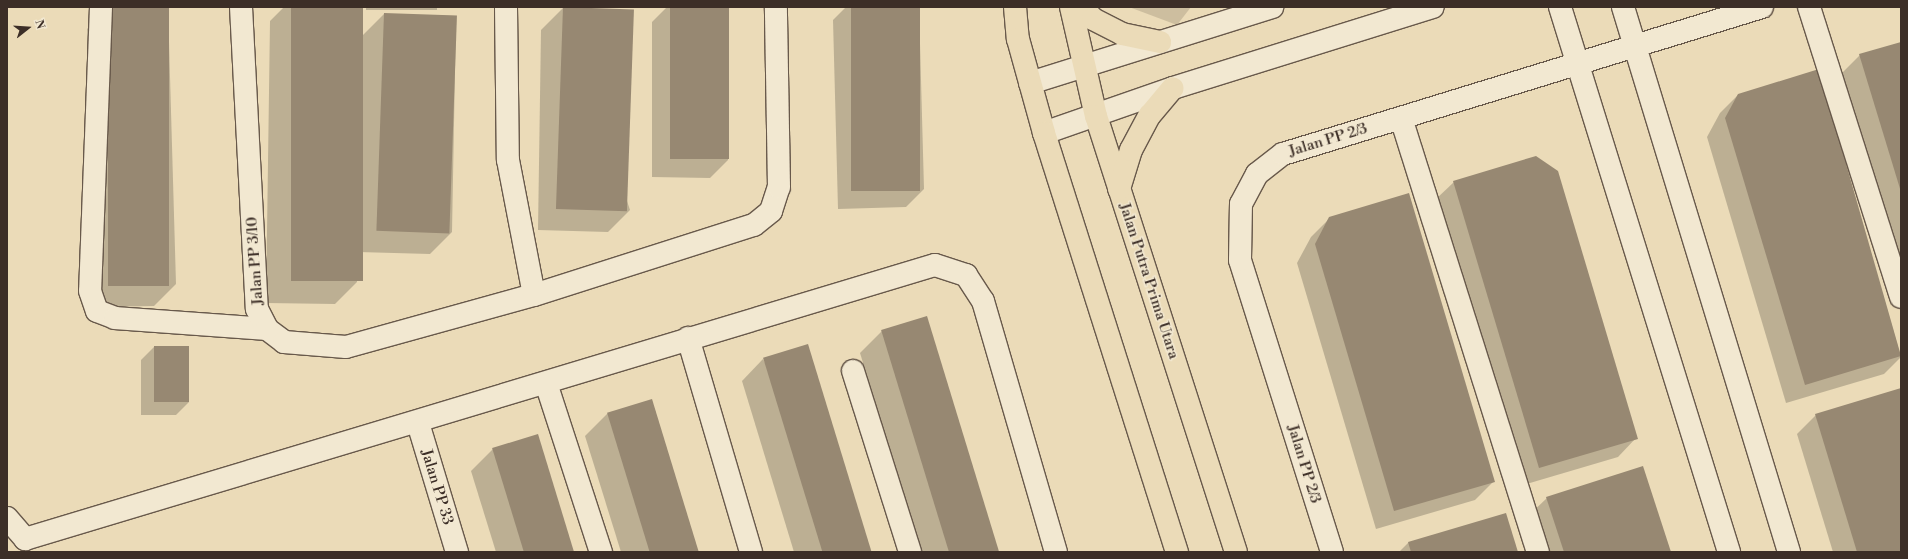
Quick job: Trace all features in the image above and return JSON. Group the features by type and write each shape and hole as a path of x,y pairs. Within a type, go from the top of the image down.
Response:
{"main road":[{"path":"1015,7 1018,39 1044,133 1177,552"},
{"name":"Jalan Putra Prima Utara","path":"1071,7 1083,68 1096,116 1236,552"},
{"path":"1082,7 1093,19 1122,34 1160,42"},
{"path":"1119,189 1131,150 1150,115 1173,88"}],"street":[{"path":"101,7 90,291 97,311 115,318 267,329"},
{"name":"Jalan PP 3/10","path":"241,7 257,309 267,329 284,342 346,347 534,295 754,225 771,211 779,186 776,7"},
{"path":"506,7 508,160 534,295"},
{"path":"1030,83 1083,68 1272,7"},
{"path":"1044,133 1173,88 1433,7"},
{"path":"1560,7 1729,552"},
{"path":"1623,7 1789,552"},
{"name":"Jalan PP 2/3","path":"1332,552 1240,260 1241,204 1257,174 1283,154 1762,7"},
{"path":"1809,7 1901,297"},
{"path":"1401,118 1538,552"},
{"path":"7,518 27,546 688,338 935,264 966,274 983,302 1056,552"},
{"path":"688,338 751,552"},
{"path":"852,371 910,552"},
{"path":"546,383 600,552"},
{"name":"Jalan PP 33","path":"418,423 457,552"}],"shaded area":[{"path":"1129,7 1191,7 1177,25"}],"building":[{"path":"108,7 169,7 169,286 108,286"},
{"path":"291,7 363,7 363,281 291,281"},
{"path":"563,7 634,9 627,211 556,209"},
{"path":"670,7 729,7 729,159 670,159"},
{"path":"851,7 920,7 920,191 851,191"},
{"path":"384,13 457,16 449,233 376,231"},
{"path":"1901,42 1901,192 1859,54"},
{"path":"1819,69 1901,356 1805,385 1725,118 1738,94"},
{"path":"1536,156 1558,171 1638,439 1539,468 1453,181"},
{"path":"1409,193 1495,482 1394,511 1315,244 1329,217"},
{"path":"927,316 999,552 949,552 881,330"},
{"path":"808,344 872,552 822,552 763,358"},
{"path":"154,346 189,346 189,402 154,402"},
{"path":"1901,388 1901,552 1857,552 1815,414"},
{"path":"652,399 699,552 650,552 607,413"},
{"path":"538,434 574,552 524,552 492,448"},
{"path":"1643,466 1671,552 1564,552 1546,497"},
{"path":"1506,513 1518,552 1411,552 1408,542"}]}
